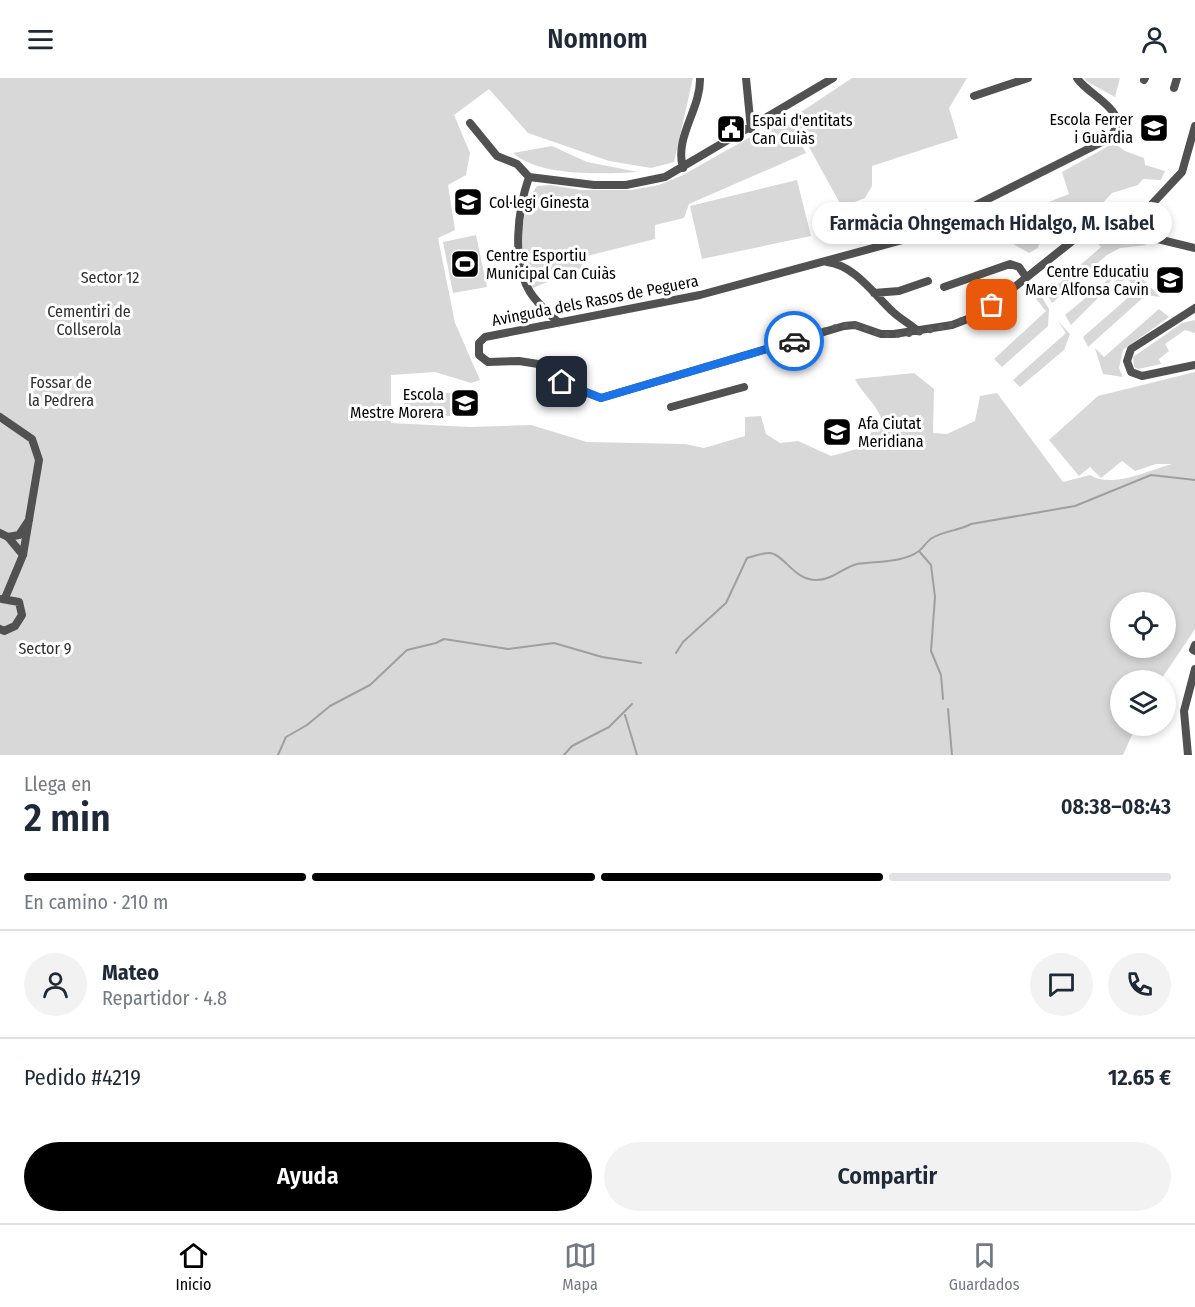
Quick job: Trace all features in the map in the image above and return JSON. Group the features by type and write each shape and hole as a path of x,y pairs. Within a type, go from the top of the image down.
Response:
{"street":[{"path":"683,168 680,155 698,102 700,78"},
{"path":"746,78 751,129"},
{"path":"470,123 497,156 517,164 529,177 594,185 626,185 665,177 683,168 833,78"},
{"path":"974,96 1028,78"},
{"name":"Avinguda dels Rasos de Peguera","path":"894,334 882,334 855,325 844,326 601,398 562,382 538,364 527,361 485,362 478,355 477,349 485,337 700,295 910,238 1108,139 1116,126 1116,114 1111,106 1083,87 1077,78"},
{"path":"1174,88 1177,78"},
{"path":"1131,232 1139,218 1180,174 1195,126"},
{"path":"529,177 518,222 521,268 529,290 559,323"},
{"path":"894,313 898,324 894,334 952,325 973,317 1086,230 1100,225 1195,248"},
{"path":"848,256 846,261 850,272"},
{"path":"821,261 836,263 850,272 894,313 918,331"},
{"path":"944,286 1010,264 1019,267 1026,277"},
{"path":"874,293 899,291 928,281"},
{"path":"1195,308 1131,349 1126,361 1131,372 1142,376 1195,365"},
{"path":"671,407 744,387"},
{"path":"0,417 32,439 39,460 32,514 23,555 3,598 19,602 22,615 15,626 4,631 0,629"},
{"path":"4,535 19,535 32,514"},
{"path":"4,535 23,555"},
{"path":"1195,645 1193,650 1195,651"},
{"path":"1188,755 1184,711 1195,669"}],"green space":[{"path":"0,78 693,78 674,162 651,168 609,161 528,133 489,89 454,115 470,153 466,175 448,185 455,230 438,238 455,323 480,380 471,383 435,372 391,375 391,423 470,427 531,425 587,442 685,444 704,448 745,436 745,417 761,416 766,434 780,443 798,441 831,456 857,449 882,420 855,379 914,373 934,389 933,433 947,434 975,421 980,396 997,393 1063,482 1090,475 1099,479 1109,480 1131,477 1172,464 1156,464 1135,471 1122,461 1101,478 1090,467 1079,476 1049,440 1098,396 1195,372 1195,629 1176,657 1176,592 1110,592 1110,658 1175,658 1167,670 1110,670 1110,736 1132,736 1123,755 0,755"},
{"path":"852,78 967,78 949,108 958,138 872,166 872,186 865,198 842,207 804,138 799,140 806,153 689,204 684,218 655,225 655,239 583,257 581,268 533,288 525,263 522,236 526,209 537,186 550,185 581,190 631,190 659,185 683,175 752,136 780,126"},
{"path":"1084,78 1120,78 1115,97 1086,81"},
{"path":"1114,143 1125,151 1144,158 1145,165 1165,171 1161,180 1143,179 1138,185 1112,193 1101,205 1041,236 1038,248 1029,253 1006,240 1001,227 1010,217 1069,194 1062,172"},
{"path":"552,146 587,162 638,172 590,173 555,170 525,161 513,153"},
{"path":"797,180 811,236 702,259 690,206"},
{"path":"1103,233 1147,245 1120,248 1107,255 1052,303 1047,294 1101,247 1095,240"},
{"name":"Centre Esportiu Municipal Can Cuiàs","path":"476,235 487,287 453,293 443,242"},
{"path":"1134,270 1160,297 1146,295 1088,347 1083,337 1138,289 1126,278 1103,298 1122,272"},
{"path":"1117,272 1097,299 1071,325 1065,315"},
{"path":"1040,294 1049,309 1048,326 1002,367 994,359 1046,311 1036,299"},
{"path":"1159,309 1169,317 1123,350 1119,368 1123,377 1103,374 1095,348 1104,357"},
{"path":"1195,320 1195,333 1185,330 1165,344 1169,351 1159,359 1161,364 1138,369 1134,367 1133,357 1182,323"},
{"path":"1058,321 1070,334 1064,350 1020,387 1013,380 1066,333"},
{"path":"404,392 450,393 450,416 404,416"}],"waterway":[{"path":"676,653 683,642 726,603 747,558 774,554 807,579 821,580 857,564 905,558 919,551 932,538 971,524 1075,506 1151,475 1195,480"},
{"path":"919,551 931,565 935,597 931,651 941,675 943,699"},
{"path":"278,755 286,737 307,725 330,706 370,685 407,650 444,639 508,649 554,643 602,657 641,663"},
{"path":"564,755 572,746 609,727 632,704"},
{"path":"948,709 952,755"},
{"path":"625,715 637,755"}],"way so far":[{"path":"794,341 849,325 887,335 911,333 952,325 973,317 992,305"}],"place":[{"name":"Escola Ferrer i Guàrdia","path":"1154,128"},
{"name":"Espai d'entitats Can Cuiàs","path":"731,129"},
{"name":"Col·legi Ginesta","path":"468,202"},
{"name":"Centre Esportiu Municipal Can Cuiàs","path":"465,264"},
{"name":"Centre Educatiu Mare Alfonsa Cavin","path":"1170,280"},
{"name":"Farmàcia Ohngemach Hidalgo, M. Isabel","path":"992,305"},
{"name":"Escola Mestre Morera","path":"465,403"},
{"name":"Afa Ciutat Meridiana","path":"837,432"}],"route":[{"path":"562,382 601,398 794,341"}],"park label":[{"name":"Sector 12","path":"110,277"},
{"name":"Cementiri de Collserola","path":"89,320"},
{"name":"Fossar de la Pedrera","path":"61,391"},
{"name":"Sector 9","path":"45,648"}]}
